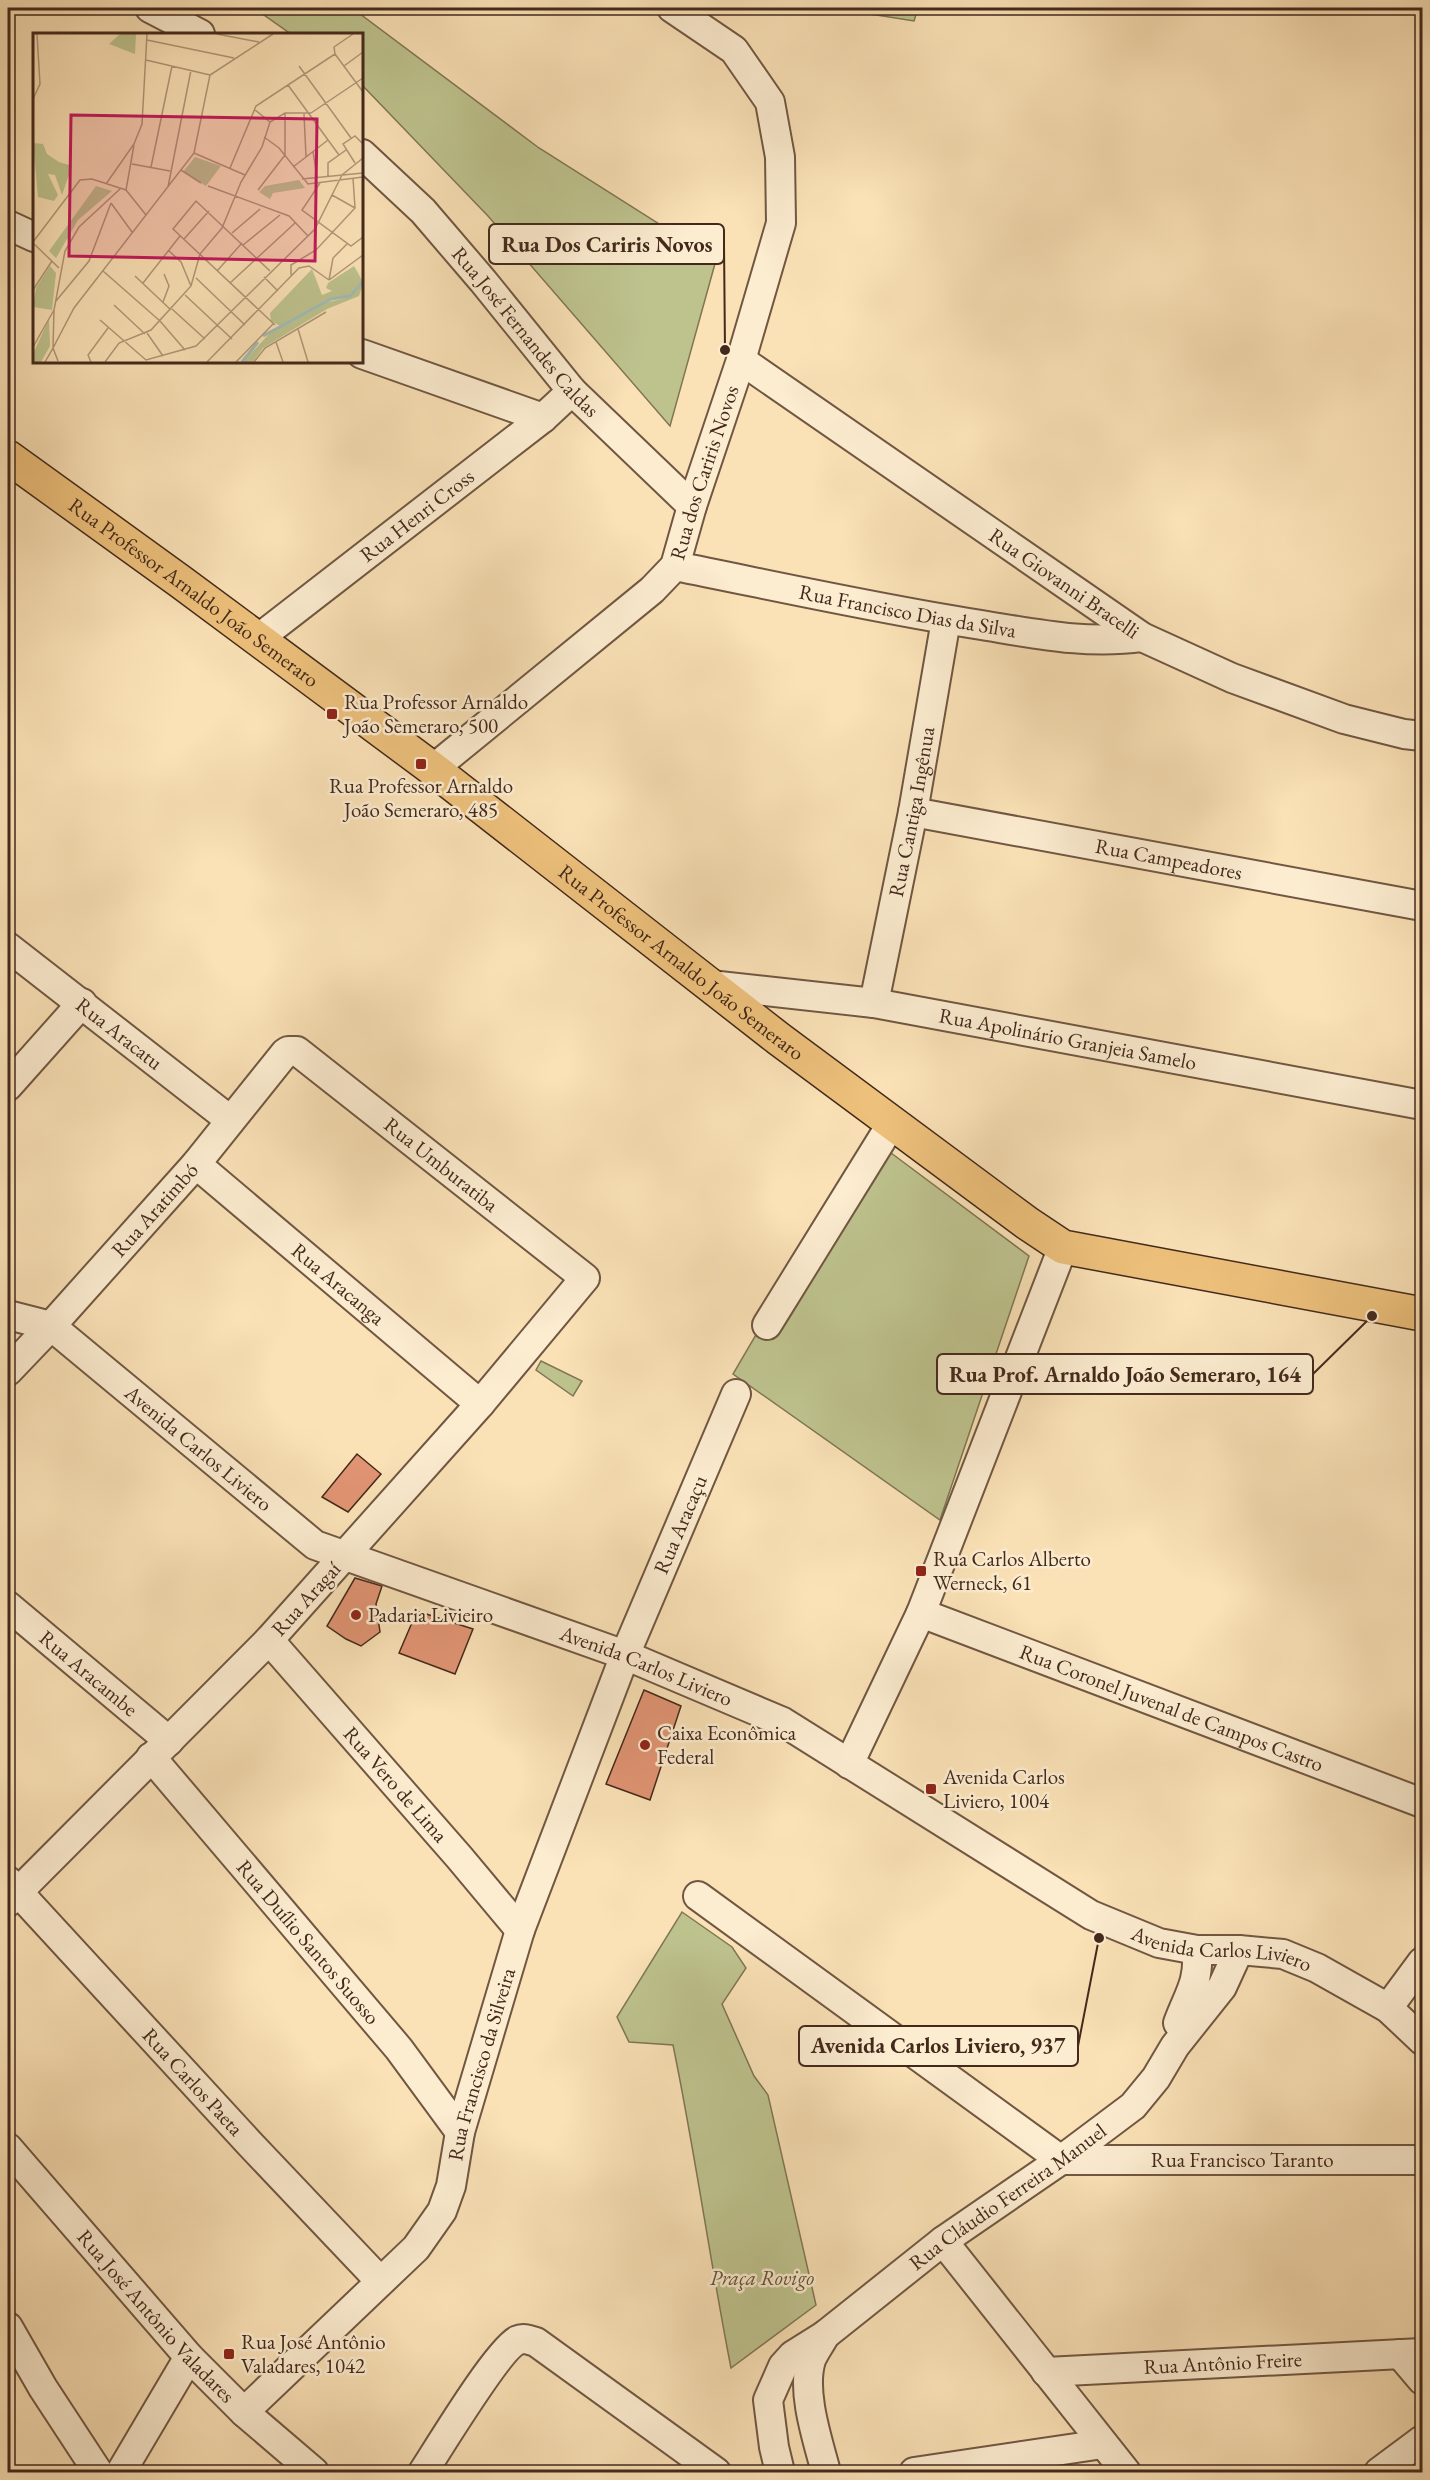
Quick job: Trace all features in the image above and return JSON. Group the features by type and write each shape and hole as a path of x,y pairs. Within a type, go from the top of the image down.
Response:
{"main road":[{"name":"Rua Professor Arnaldo João Semeraro","path":"8,457 259,638 892,1122 1027,1223 1063,1247 1422,1314"}],"street":[{"path":"150,8 198,33"},
{"name":"Rua dos Cariris Novos","path":"433,769 652,590 675,566 692,506 741,360 781,224 780,157 770,102 734,50 672,8"},
{"name":"Rua José Fernandes Caldas","path":"363,155 423,211 572,391 692,506"},
{"path":"8,225 33,237"},
{"path":"363,354 543,418"},
{"name":"Rua Giovanni Bracelli","path":"741,360 1142,637 1232,678 1344,719 1404,734 1422,736"},
{"name":"Rua Henri Cross","path":"259,638 543,418 572,391"},
{"name":"Rua Francisco Dias da Silva","path":"675,566 946,620 1057,637 1096,641 1142,637"},
{"name":"Rua Cantiga Ingênua","path":"874,1003 913,812 946,620"},
{"name":"Rua Campeadores","path":"913,812 1422,906"},
{"name":"Rua Aracatu","path":"8,947 230,1120"},
{"name":"Rua Apolinário Granjeia Samelo","path":"711,984 874,1003 1422,1105"},
{"path":"8,1086 82,1003"},
{"name":"Rua Aratimbó","path":"8,1371 196,1164 285,1053 297,1051"},
{"name":"Rua Umburatiba","path":"297,1051 585,1278"},
{"path":"767,1325 892,1122"},
{"name":"Rua Aracanga","path":"196,1164 480,1404"},
{"path":"849,1764 921,1613 1063,1247"},
{"name":"Rua Aragaí","path":"11,1891 160,1749 269,1640 480,1404 585,1278"},
{"path":"8,1315 51,1326"},
{"name":"Avenida Carlos Liviero","path":"51,1326 315,1545 625,1654 783,1722 1091,1916 1159,1943 1197,1950 1239,1950 1283,1954 1317,1968 1388,2008 1422,2040"},
{"name":"Rua Aracaçu","path":"625,1654 736,1394"},
{"name":"Rua Aracambe","path":"8,1606 160,1749"},
{"name":"Rua Coronel Juvenal de Campos Castro","path":"921,1613 1422,1803"},
{"name":"Rua Vero de Lima","path":"269,1640 520,1930"},
{"name":"Rua Francisco da Silveira","path":"244,2412 416,2248 442,2211 451,2186 460,2132 520,1930 625,1654"},
{"name":"Rua Duílio Santos Suosso","path":"160,1749 399,2049 460,2132"},
{"name":"Rua Carlos Paeta","path":"11,1891 380,2281"},
{"path":"698,1896 1061,2160"},
{"name":"Rua Cláudio Ferreira Manuel","path":"1175,2046 1178,2022 1194,1990 1198,1969 1197,1950"},
{"name":"Rua Cláudio Ferreira Manuel","path":"825,2336 943,2241 1061,2160 1133,2106 1156,2078 1175,2046 1222,1987 1239,1950"},
{"path":"1388,2008 1422,1962"},
{"name":"Rua José Antônio Valadares","path":"8,2148 189,2357 244,2412 314,2472"},
{"name":"Rua Francisco Taranto","path":"1061,2160 1422,2160"},
{"path":"943,2241 1126,2472"},
{"path":"8,2327 43,2388 98,2472"},
{"path":"780,2472 774,2447 768,2400 783,2366 793,2355 825,2336"},
{"path":"825,2336 811,2359 808,2393 826,2472"},
{"path":"423,2472 500,2356 518,2340 526,2339 536,2342 716,2472"},
{"name":"Rua Antônio Freire","path":"1046,2372 1411,2354 1422,2380"},
{"path":"122,2472 189,2357"},
{"path":"1379,2472 1422,2440"},
{"path":"914,2472 1103,2444"}],"green space":[{"path":"254,8 352,8 539,148 716,260 670,426 488,216 363,86 363,33 290,33"},
{"path":"832,8 918,8 914,21"},
{"path":"871,1138 1029,1256 940,1520 733,1374"},
{"path":"541,1361 582,1381 573,1396 536,1370"},
{"name":"Praça Rovigo","path":"682,1912 732,1947 746,1968 722,2004 754,2076 768,2095 816,2305 731,2368 673,2045 629,2042 617,2017"}],"building":[{"path":"357,1454 381,1474 348,1512 322,1497"},
{"name":"Padaria Livieiro","path":"355,1578 382,1586 376,1604 380,1632 361,1646 327,1626"},
{"path":"417,1611 473,1629 455,1674 399,1653"},
{"name":"Caixa Econômica Federal","path":"644,1690 681,1706 650,1800 606,1784"}],"place":[{"name":"Rua Dos Cariris Novos","path":"725,350"},
{"name":"Rua Professor Arnaldo João Semeraro, 500","path":"332,714"},
{"name":"Rua Professor Arnaldo João Semeraro, 485","path":"421,764"},
{"name":"Rua Prof. Arnaldo João Semeraro, 164","path":"1372,1316"},
{"name":"Rua Carlos Alberto Werneck, 61","path":"921,1571"},
{"name":"Padaria Livieiro","path":"356,1615"},
{"name":"Caixa Econômica Federal","path":"645,1745"},
{"name":"Avenida Carlos Liviero, 1004","path":"931,1789"},
{"name":"Avenida Carlos Liviero, 937","path":"1099,1938"},
{"name":"Rua José Antônio Valadares, 1042","path":"229,2354"}]}
